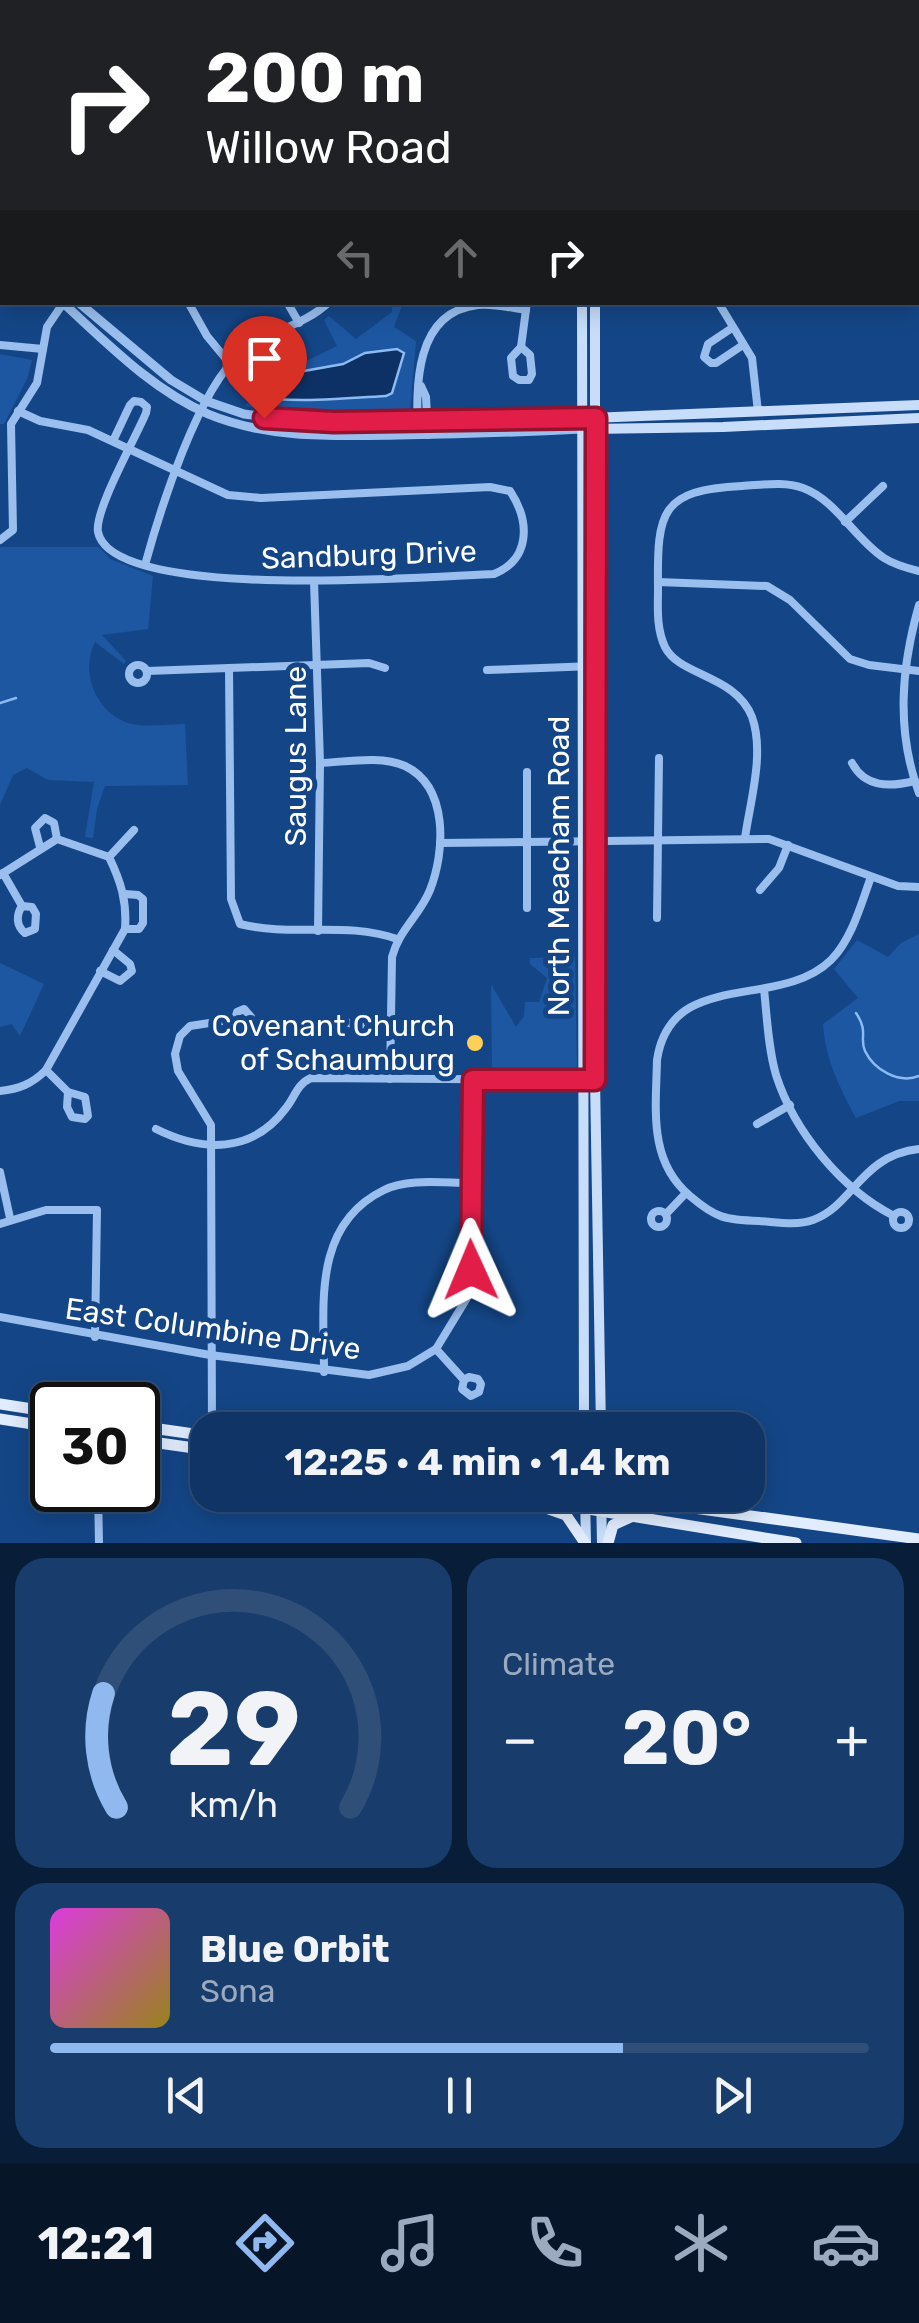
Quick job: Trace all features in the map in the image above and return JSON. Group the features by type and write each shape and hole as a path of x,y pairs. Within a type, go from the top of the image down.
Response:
{"main road":[{"name":"North Meacham Road","path":"582,305 590,842 584,1412"},
{"name":"North Meacham Road","path":"589,666 595,305"},
{"path":"582,424 919,405"},
{"path":"595,423 723,428 919,418"},
{"name":"North Meacham Road","path":"590,1080 600,1412"},
{"path":"0,1404 30,1409"},
{"path":"0,1419 30,1424"},
{"path":"160,1428 190,1431"},
{"path":"160,1443 190,1447"},
{"path":"557,1512 566,1515 586,1543"},
{"path":"585,1512 586,1543"},
{"path":"601,1512 605,1543"},
{"path":"611,1512 796,1543"},
{"path":"723,1512 919,1539"},
{"path":"605,1543 613,1526 632,1516"}],"street":[{"path":"1,540 13,530 11,424 37,383 46,327 62,305"},
{"path":"65,305 143,374 243,424 291,434 423,435 582,424"},
{"path":"81,305 204,406 287,421 582,424"},
{"path":"190,305 207,336 231,365"},
{"path":"289,305 299,323"},
{"path":"145,565 158,519 204,406 231,365 258,342 316,314 326,305"},
{"path":"423,435 426,397 420,386 421,361 428,336 455,312 476,305"},
{"path":"720,305 752,358 758,412"},
{"path":"521,346 526,306"},
{"path":"732,328 708,344 703,354 707,361 716,362 743,345"},
{"path":"0,346 43,349"},
{"path":"113,441 130,405 141,402 147,407 146,413 130,448"},
{"path":"18,410 40,421 88,430 178,471"},
{"name":"Sandburg Drive","path":"130,448 98,518 98,529 104,546 114,555 145,565 248,582 314,581 494,574 510,567 522,553 522,509 510,492 490,487 261,498 228,495 178,471"},
{"path":"0,457 10,457"},
{"path":"745,838 756,743 752,716 729,688 668,653 658,623 658,538 665,514 674,502 694,490 783,484 816,495 880,556 919,571"},
{"path":"846,522 883,486"},
{"name":"Saugus Lane","path":"314,581 320,763 318,931"},
{"path":"658,582 767,586 790,600 850,659 919,671"},
{"path":"919,605 905,670 902,729 919,793"},
{"path":"147,670 369,663 384,668"},
{"path":"487,670 589,666"},
{"path":"228,668 231,898 240,924 264,931 375,932 396,939"},
{"path":"657,918 659,758"},
{"path":"320,763 385,761 403,765 422,777 433,792 440,843 436,871 428,896 396,939 392,957 390,1080"},
{"path":"852,763 858,776 875,784 917,780"},
{"path":"527,772 527,908"},
{"path":"40,847 35,828 40,820 45,818 54,823 57,839"},
{"path":"110,856 134,830"},
{"path":"22,906 2,874 40,847 57,839 110,856"},
{"path":"440,843 769,839 872,878 919,887"},
{"path":"760,890 779,868 788,845"},
{"path":"0,1091 18,1089 46,1070 125,929 124,894 110,856"},
{"path":"872,878 848,937 832,959 802,978 688,1007 671,1022 659,1047 657,1138 667,1172 686,1194 715,1217 798,1223 827,1212 868,1170 892,1156 919,1149"},
{"path":"124,894 138,894 143,900 143,923 139,928 125,929"},
{"path":"100,971 120,981 132,972 130,964 114,950"},
{"path":"764,989 772,1056 790,1105 824,1160 869,1204 894,1216"},
{"path":"210,1412 211,1125 178,1071 175,1054 180,1036 190,1026 235,1019"},
{"path":"342,1020 357,1027 392,1026"},
{"path":"46,1070 68,1092"},
{"path":"156,1129 187,1143 212,1146 238,1142 262,1132 285,1110 302,1082 311,1078 590,1080"},
{"path":"464,1380 436,1349 467,1298 471,1270 473,1080"},
{"path":"757,1124 790,1105"},
{"path":"0,1172 10,1218"},
{"path":"324,1372 324,1280 330,1250 342,1224 385,1189 470,1182"},
{"path":"666,1214 686,1194"},
{"path":"0,1224 10,1218 63,1208 96,1210 95,1337"},
{"name":"East Columbine Drive","path":"0,1317 95,1337 324,1372 369,1375 392,1371 436,1349"},
{"path":"98,1512 99,1543"}],"shaded area":[{"path":"392,305 402,305 394,327 416,341 410,411 317,415 245,406 275,378 337,346 324,320 329,316 356,339 392,312"},
{"path":"397,349 404,353 392,393 386,396 275,399 275,393 304,371 343,364 365,353"},
{"path":"0,354 32,360 27,379 4,424 0,424"},
{"path":"0,547 99,547 110,559 153,576 148,629 102,635 126,661 124,664 95,642 90,677 99,700 116,718 141,725 185,724 188,785 105,786 93,838 85,837 94,782 48,780 27,768 13,775 0,805"},
{"path":"919,934 919,1101 899,1101 856,1118 839,1084 824,1037 823,1024 858,998 834,969 857,940 888,957 901,943"},
{"path":"575,957 577,1069 492,1070 491,984 516,1027 524,1016 525,1002 539,1002 547,978 530,964 530,958"},
{"path":"0,963 44,984 20,1036 12,1024 0,1027"}],"waterway":[{"path":"0,703 16,698"},
{"path":"856,1013 862,1025 865,1051 874,1064 895,1077 919,1076"}],"place":[{"name":"Covenant Church of Schaumburg","path":"475,1043"}],"route":[{"path":"264,418 334,422 596,418 595,1080 473,1080 471,1270"}]}
